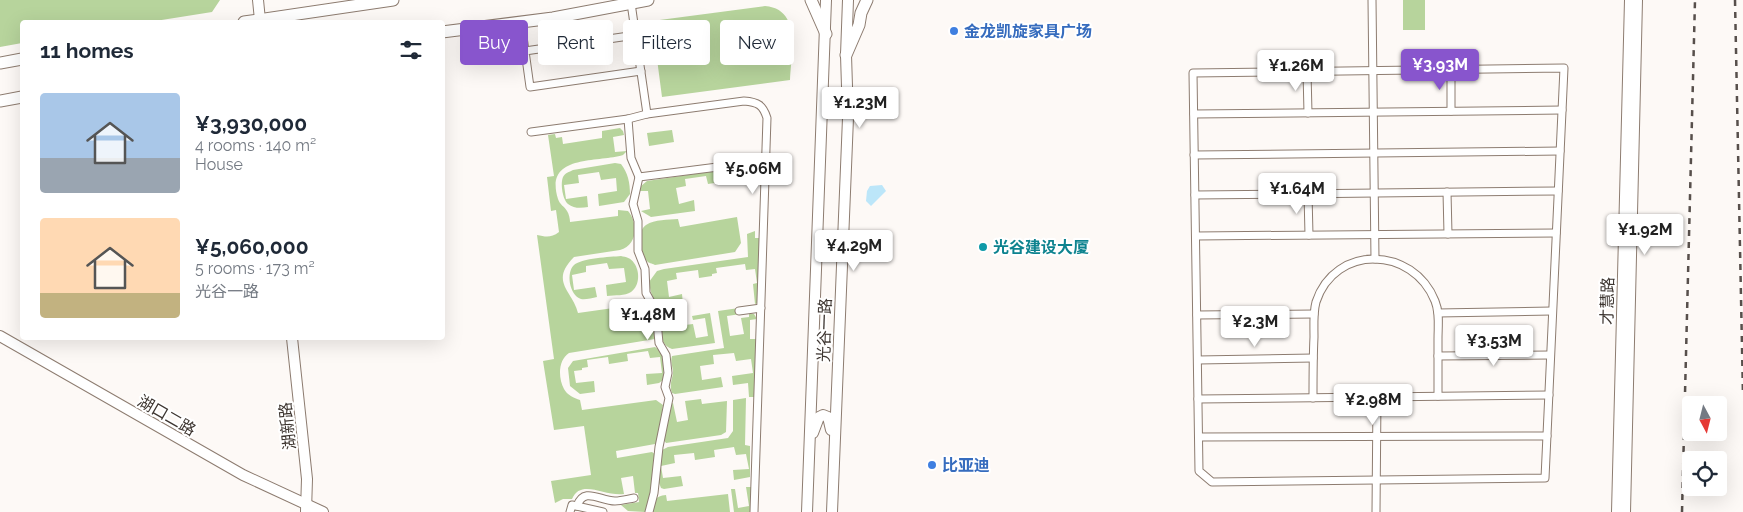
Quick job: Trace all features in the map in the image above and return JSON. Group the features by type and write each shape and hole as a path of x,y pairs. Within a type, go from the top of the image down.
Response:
{"main road":[{"path":"260,20 393,0"},
{"path":"528,21 648,0"},
{"path":"811,0 826,34"},
{"path":"846,56 860,25 861,12 867,0"},
{"path":"445,32 460,30"},
{"path":"0,63 20,59"},
{"path":"0,100 20,97"}],"street":[{"path":"258,0 260,20"},
{"name":"光谷一路","path":"807,512 826,0"},
{"name":"光谷一路","path":"832,512 848,118 846,56 848,0"},
{"path":"1372,0 1375,258"},
{"name":"才慧路","path":"1617,512 1630,0"},
{"name":"才慧路","path":"1625,512 1637,0"},
{"path":"631,3 634,20"},
{"path":"528,51 623,37"},
{"path":"527,65 530,88 641,71"},
{"path":"640,65 647,114"},
{"path":"1564,68 1545,478 1212,482 1199,471 1193,73 1451,70 1564,68"},
{"path":"1451,70 1451,111"},
{"path":"1307,72 1308,113"},
{"path":"531,132 744,101 756,102 764,108 767,118 754,512"},
{"path":"1194,114 1562,110"},
{"path":"628,119 631,158 638,177 633,204 638,221 638,251 645,269 646,293 656,311 659,343 666,355 668,372 665,387 669,398 659,447 654,493 649,512"},
{"path":"1194,155 1560,151"},
{"path":"638,177 765,161"},
{"path":"1195,195 1558,191"},
{"path":"1447,192 1448,234"},
{"path":"1308,194 1308,235"},
{"path":"1196,236 1556,233"},
{"path":"1313,398 1314,314 1319,294 1336,274 1357,262 1375,258 1394,261 1407,266 1418,275 1433,295 1438,313 1438,396"},
{"path":"740,311 761,308"},
{"path":"1438,313 1552,311"},
{"path":"1197,315 1314,314"},
{"name":"湖口二路","path":"0,336 217,461 306,508 323,512"},
{"name":"湖新路","path":"292,340 307,479 306,508"},
{"path":"1438,356 1550,355"},
{"path":"1198,360 1313,358"},
{"path":"1198,399 1549,395"},
{"path":"1376,512 1377,397"},
{"path":"809,451 814,427 819,417 823,415 828,417 834,451"},
{"path":"1199,437 1547,436"},
{"path":"577,506 580,499 584,496 594,496 614,501 634,498"},
{"path":"570,512 572,505 603,512"}],"green space":[{"path":"0,0 220,0 212,12 162,20 20,20 20,43 0,47"},
{"path":"1403,0 1425,0 1425,30 1403,30"},
{"path":"765,6 777,9 785,15 787,20 720,20 720,65 791,65 790,80 662,97 658,65 710,65 710,20 660,20"},
{"path":"620,128 624,135 613,137 615,152 627,151 623,155 575,163 565,167 558,174 556,185 558,199 568,212 570,222 618,216 618,210 628,211 634,222 633,239 630,244 620,250 574,257 563,273 563,280 578,313 649,303 653,311 655,339 569,353 563,360 560,375 565,391 580,400 582,410 656,400 663,405 658,440 655,444 616,451 617,458 652,452 656,455 651,493 645,512 628,511 621,505 639,502 638,493 635,493 633,476 621,478 624,494 587,489 576,493 572,499 563,499 555,503 551,481 591,475 584,426 554,430 543,361 554,359 537,235 548,236 559,232 556,210 551,211 547,177 554,176 548,135 555,134 556,138 562,137 563,144 602,138 602,131"},
{"path":"672,130 674,142 649,146 647,133"},
{"path":"615,163 621,164 630,186 630,194 624,202 599,206 598,194 617,191 616,178 601,180 599,172 578,175 579,183 564,185 566,199 587,196 588,207 570,206 566,202 563,196 562,184 563,177 566,174 573,170"},
{"path":"748,166 757,170 761,175 762,193 759,176 748,177 747,170 725,173 727,181 708,184 706,176 685,179 686,186 676,188 679,204 694,200 695,211 651,217 641,211 650,209 648,191 638,191 647,181"},
{"path":"737,217 741,243 735,252 655,265 648,262 642,254 640,244 641,233 643,228 650,223 678,219 680,227"},
{"path":"755,231 755,238 760,238 758,303 755,304 753,284 757,283 755,269 746,270 745,264 716,268 717,273 712,274 712,276 699,278 698,270 676,273 677,279 667,281 669,297 682,294 683,304 663,306 655,301 649,282 657,271 748,257 747,234"},
{"path":"627,257 636,266 638,278 636,286 631,292 623,295 607,296 606,285 626,282 624,268 609,269 607,263 586,266 586,272 572,275 574,290 595,287 597,297 581,299 577,297 570,283 570,273 574,265 589,259"},
{"path":"739,308 741,314 727,316 730,336 744,334 741,318 749,317 749,313 754,314 757,319 750,320 750,339 757,339 755,397 749,397 748,383 733,385 732,376 753,373 751,359 736,361 734,353 713,355 714,364 700,366 702,380 721,377 723,387 672,393 672,356 724,348 718,311"},
{"path":"672,312 677,326 693,324 696,338 708,336 705,318 693,320 692,316 710,313 715,343 672,349 667,346 663,342 661,331 664,320"},
{"path":"655,347 661,353 664,362 663,380 659,383 647,385 646,374 662,373 660,357 650,358 648,351 627,354 628,361 609,364 608,357 587,360 588,367 574,371 576,383 594,381 595,392 580,394 570,386 568,368 573,361"},
{"path":"746,398 745,445 750,446 750,477 734,480 733,470 749,469 746,454 736,455 734,447 714,450 715,457 695,460 694,453 674,455 675,463 661,466 663,478 681,476 683,486 661,488 658,480 662,450 668,447 728,438 733,431 733,400"},
{"path":"701,399 702,404 727,401 726,432 721,435 666,443 663,439 671,404 673,403 677,422 688,420 685,401"},
{"path":"746,487 751,487 751,512 734,512 731,489 735,489 738,508 749,506"},
{"path":"728,494 730,512 652,512 655,500 666,495 667,501"}],"water":[{"path":"882,185 886,191 871,206 866,201 867,191 870,186"}],"railway":[{"path":"1682,512 1695,0"},
{"path":"1735,0 1743,396"}],"place":[{"name":"金龙凯旋家具广场","path":"954,31"},
{"name":"光谷建设大厦","path":"983,247"},
{"name":"比亚迪","path":"932,465"}]}
